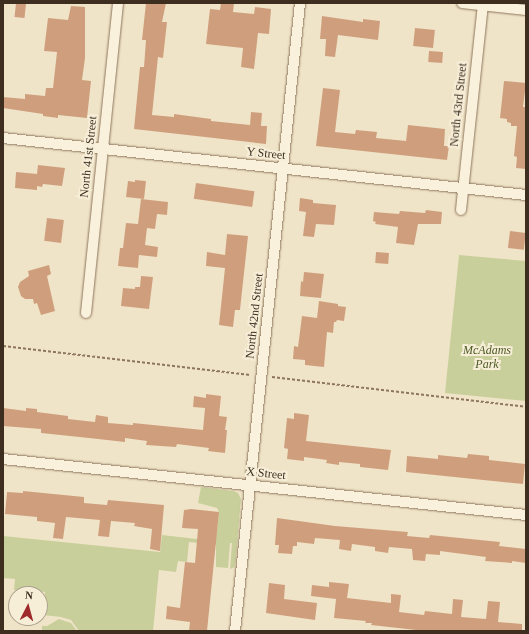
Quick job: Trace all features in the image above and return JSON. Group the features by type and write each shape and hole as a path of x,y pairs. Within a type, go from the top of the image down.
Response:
{"street":[{"name":"North 41st Street","path":"86,313 118,3"},
{"name":"North 42nd Street","path":"235,631 300,3"},
{"path":"462,3 526,10"},
{"name":"North 43rd Street","path":"461,210 482,4"},
{"name":"Y Street","path":"3,138 526,195"},
{"name":"X Street","path":"3,459 526,515"}],"green space":[{"name":"McAdams Park","path":"459,255 526,261 526,401 445,393"},
{"path":"201,487 238,493 241,499 235,567 230,569 232,543 230,543 228,568 216,567 216,545 189,542 187,562 178,561 176,572 159,570 153,631 79,631 71,620 48,616 48,586 14,586 15,579 3,578 3,536 160,552 162,535 214,541 217,531 219,512 217,508 198,503"},
{"path":"59,619 71,623 77,631 42,631 42,626 48,625"}],"building":[{"path":"16,3 26,4 24,18 15,17"},
{"path":"146,3 166,3 162,22 167,22 163,58 158,57 152,115 174,117 174,114 211,119 211,121 250,125 251,112 262,113 261,126 267,126 266,144 134,129 140,67 144,67 146,40 142,40"},
{"path":"221,3 234,3 233,12 254,14 255,7 271,9 269,34 258,33 254,69 241,67 243,48 206,44 210,9 220,10"},
{"path":"71,6 85,7 85,58 82,80 91,81 87,118 58,115 58,118 43,116 43,114 3,108 3,97 25,99 25,94 45,96 46,88 53,88 57,52 44,51 48,18 68,20"},
{"path":"322,16 363,22 363,19 380,21 378,40 338,35 335,57 325,56 326,39 320,39"},
{"path":"415,28 435,30 433,48 413,46"},
{"path":"429,51 443,52 442,63 428,62"},
{"path":"504,81 526,83 523,107 526,107 526,169 516,168 517,157 514,156 517,126 511,126 511,123 507,122 507,119 500,118"},
{"path":"323,88 340,90 335,132 355,134 356,130 377,132 376,138 406,141 408,125 445,129 444,146 449,146 447,160 316,146"},
{"path":"38,165 65,168 62,186 43,184 42,187 37,186 37,190 15,188 16,172 37,174"},
{"path":"135,180 146,181 144,199 126,197 128,181 135,182"},
{"path":"196,183 254,191 252,207 194,199"},
{"path":"300,198 313,200 313,203 336,205 334,225 316,224 314,237 303,236 306,212 299,211"},
{"path":"141,199 168,202 167,215 157,214 155,229 147,228 145,245 158,247 157,257 139,255 138,268 118,266 120,248 123,248 126,223 138,224"},
{"path":"426,210 442,212 441,224 418,224 414,245 396,243 398,227 375,224 376,222 373,221 374,212 399,214 400,211 425,213"},
{"path":"47,218 64,220 61,243 44,241"},
{"path":"510,231 526,233 524,250 508,248"},
{"path":"227,234 248,236 240,310 235,310 233,327 219,325 225,268 206,266 207,252 225,255"},
{"path":"376,252 389,253 388,264 375,263"},
{"path":"49,265 51,274 47,276 55,311 41,315 37,303 34,304 33,299 25,299 21,296 18,287 20,282 29,276 28,271"},
{"path":"304,272 324,274 321,298 300,296 301,281 303,282"},
{"path":"141,276 153,277 149,309 121,306 123,288 135,289 135,287 140,287"},
{"path":"319,301 346,307 344,321 337,320 334,322 333,333 327,332 324,367 305,365 305,360 293,359 294,346 298,347 302,316 317,318"},
{"path":"206,394 221,396 219,416 227,417 225,430 227,430 225,453 208,451 209,448 177,444 176,447 146,445 147,441 125,438 125,442 41,433 41,429 3,426 3,408 26,411 26,408 37,409 37,412 68,416 68,419 95,422 96,415 108,417 108,423 133,425 133,423 203,430 205,408 193,407 194,396 206,398"},
{"path":"294,413 309,415 306,441 391,450 388,470 360,467 360,464 339,462 339,465 326,463 327,460 304,457 304,461 287,459 288,449 284,448 287,418 294,419"},
{"path":"468,454 489,456 489,460 525,464 523,484 406,472 407,456 438,459 438,455 467,458"},
{"path":"23,491 84,497 84,503 107,505 108,500 164,505 160,551 150,549 152,529 134,526 135,523 111,521 109,537 98,536 100,520 66,517 63,539 53,538 55,523 37,521 37,517 5,514 7,492 23,493"},
{"path":"191,509 219,512 207,631 189,631 190,622 166,619 167,606 180,608 185,562 195,563 198,529 182,528 184,510"},
{"path":"277,518 335,526 408,532 407,536 429,538 430,535 500,542 499,546 526,549 526,563 512,561 512,563 485,561 486,557 440,551 440,555 426,554 425,561 413,560 412,549 389,547 388,553 375,551 375,547 352,544 351,551 339,549 340,540 315,538 314,544 297,542 297,546 293,546 292,554 278,553 279,545 275,545"},
{"path":"329,582 349,584 347,598 391,603 391,594 401,595 399,612 424,615 425,611 452,614 453,599 463,600 461,617 486,619 488,601 500,602 498,622 522,624 522,631 416,630 371,625 372,623 365,623 366,621 334,618 336,599 311,596 312,585 329,587"},
{"path":"269,583 285,585 284,599 317,603 315,620 266,613"}]}
